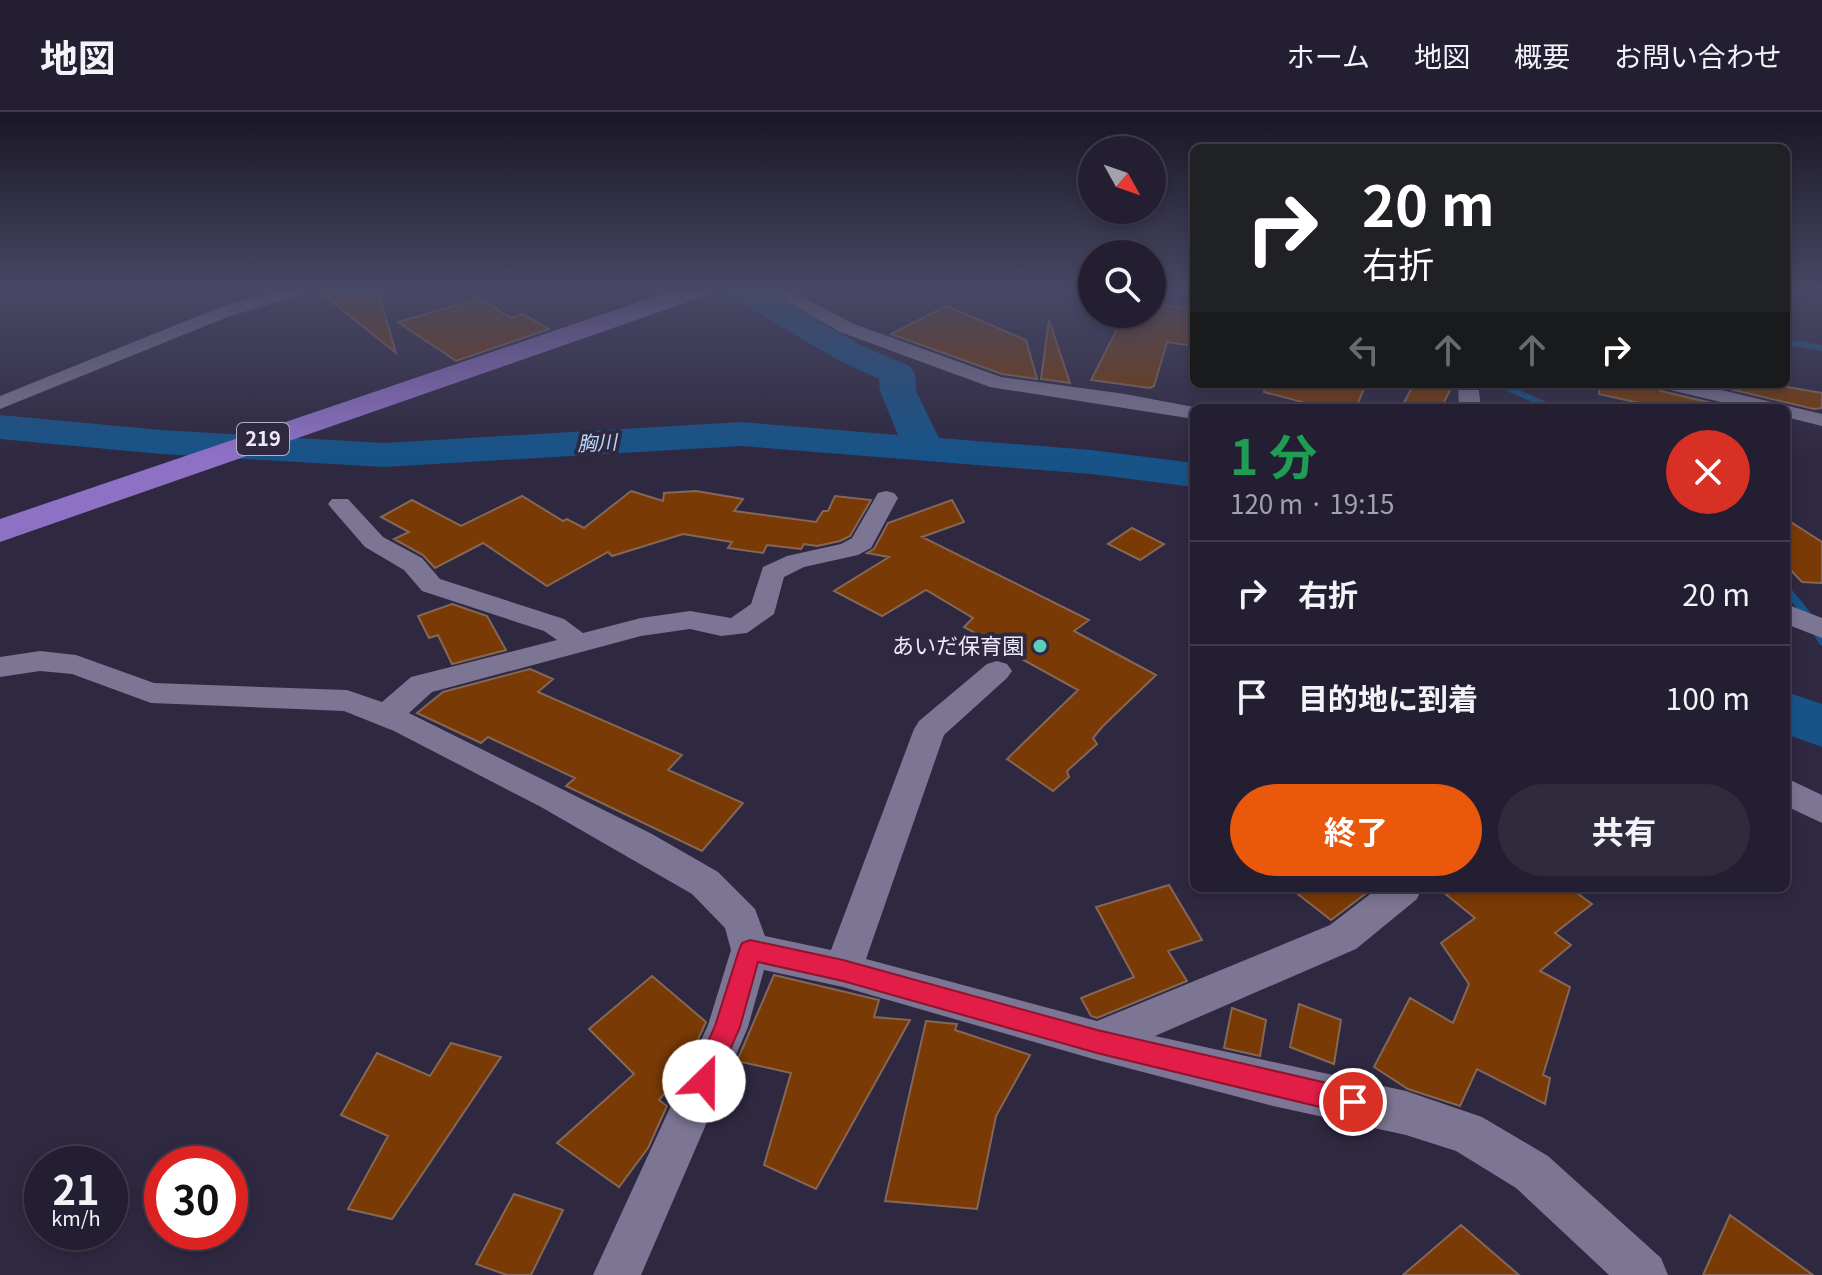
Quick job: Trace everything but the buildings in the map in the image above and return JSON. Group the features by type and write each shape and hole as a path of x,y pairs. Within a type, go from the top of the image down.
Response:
{"highway":[{"name":"219","path":"0,531 536,345"}],"street":[{"path":"0,403 143,345"},
{"path":"894,345 997,383 1190,412"},
{"path":"1686,388 1756,404"},
{"path":"1790,412 1822,420"},
{"path":"386,716 422,684 641,627 690,620 737,627 764,608 772,573 796,561 849,550 862,543 886,498"},
{"path":"340,504 374,542 413,564 431,585 554,625 571,636 576,644"},
{"path":"1790,615 1822,629"},
{"path":"0,667 40,661 76,665 151,693 347,701 386,716 615,831 705,883 742,920 750,950 728,1027 617,1275"},
{"path":"843,970 930,729 997,671"},
{"path":"1790,793 1822,810"},
{"path":"1097,1041 1343,937 1399,892"},
{"path":"750,950 843,970 1097,1041 1273,1085 1406,1113 1467,1132 1532,1172 1644,1275"}],"waterway":[{"path":"837,345 897,374 898,391 924,449"},
{"path":"1806,345 1822,348"},
{"path":"1507,388 1544,404"},
{"name":"胸川","path":"0,427 161,442 384,455 741,434 924,449"},
{"name":"胸川","path":"924,449 1091,462 1190,474"},
{"path":"1790,594 1822,641"},
{"name":"胸川","path":"1790,713 1822,727"}],"place":[{"name":"あいだ保育園","path":"1040,646"}],"route":[{"path":"704,1081 728,1027 750,950 843,970 1097,1041 1353,1102"}]}
